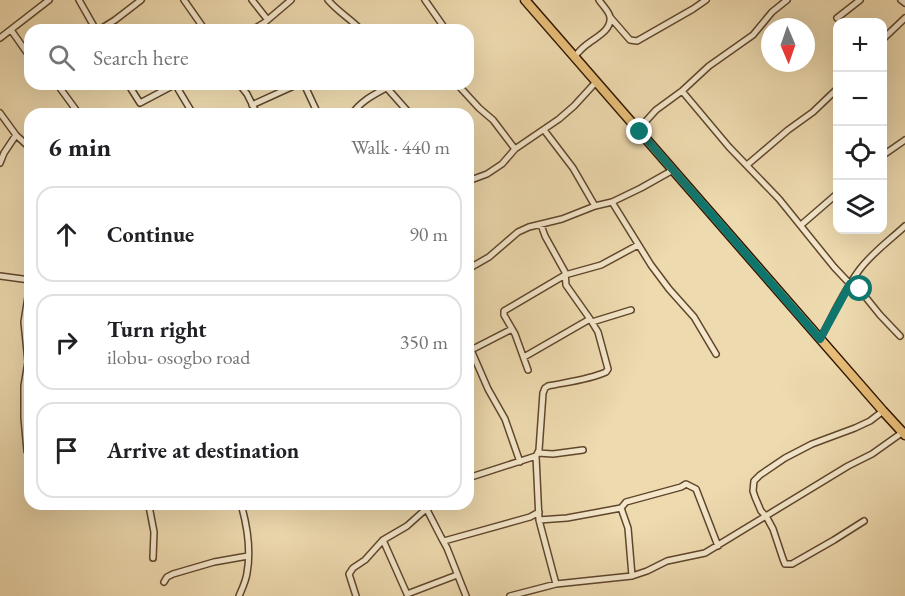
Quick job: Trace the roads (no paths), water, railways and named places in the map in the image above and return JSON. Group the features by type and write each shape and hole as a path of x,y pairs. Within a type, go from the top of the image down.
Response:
{"main road":[{"path":"525,0 904,433"}],"street":[{"path":"0,38 49,0"},
{"path":"79,0 94,24"},
{"path":"108,24 141,0"},
{"path":"183,0 201,24"},
{"path":"252,0 266,24"},
{"path":"261,24 291,0"},
{"path":"328,0 356,24"},
{"path":"425,0 441,24"},
{"path":"599,0 630,40 637,41 706,0"},
{"path":"640,132 656,110 682,91 709,66 753,34 772,12 787,0"},
{"path":"837,18 860,0"},
{"path":"901,0 905,3"},
{"path":"574,57 584,46 603,32 610,23 610,17"},
{"path":"887,35 905,18"},
{"path":"11,30 24,48"},
{"path":"474,176 496,169 515,149 574,106 596,82"},
{"path":"62,90 75,108"},
{"path":"132,90 140,103 165,90"},
{"path":"179,90 190,108"},
{"path":"243,90 254,108"},
{"path":"252,105 285,90"},
{"path":"307,90 315,108"},
{"path":"356,108 382,90"},
{"path":"393,90 406,108"},
{"path":"462,90 493,120 515,149"},
{"path":"682,91 729,147 801,225 834,267 850,284 860,289 900,336"},
{"path":"747,165 813,112 833,92"},
{"path":"0,113 24,142"},
{"path":"544,130 573,168 595,206"},
{"path":"0,163 16,135"},
{"path":"887,153 905,140"},
{"path":"474,266 489,257 518,232 612,202 673,170"},
{"path":"801,225 833,197"},
{"path":"612,202 655,271 694,317 716,354"},
{"path":"541,225 544,236 566,275 565,281 569,290 591,321 600,341 607,371 605,374 548,386 543,393 537,455 539,520 555,584"},
{"path":"820,339 862,267 876,251 905,226"},
{"path":"528,370 504,311 566,275 601,265 638,245"},
{"path":"0,276 24,281"},
{"path":"524,357 591,321 631,310"},
{"path":"474,348 512,329"},
{"path":"474,357 488,389 505,419 520,462"},
{"path":"24,386 24,418"},
{"path":"864,521 787,565 753,491 753,484 756,478 785,458 812,444 862,424 883,411"},
{"path":"510,596 555,584 632,576 667,561 705,553 760,519 764,513 872,454 904,433"},
{"path":"474,476 537,455 583,450"},
{"path":"539,520 567,518 621,508 626,502 686,484 696,489 718,546"},
{"path":"621,508 628,528 632,576"},
{"path":"150,510 154,532 153,558"},
{"path":"239,596 247,574 248,556 242,510"},
{"path":"356,596 349,574 353,568 365,560 383,540 407,526 422,510"},
{"path":"427,510 444,541 466,596"},
{"path":"444,541 530,517 539,512"},
{"path":"383,540 407,594 457,575"},
{"path":"164,582 173,574 214,562 248,556"}]}
